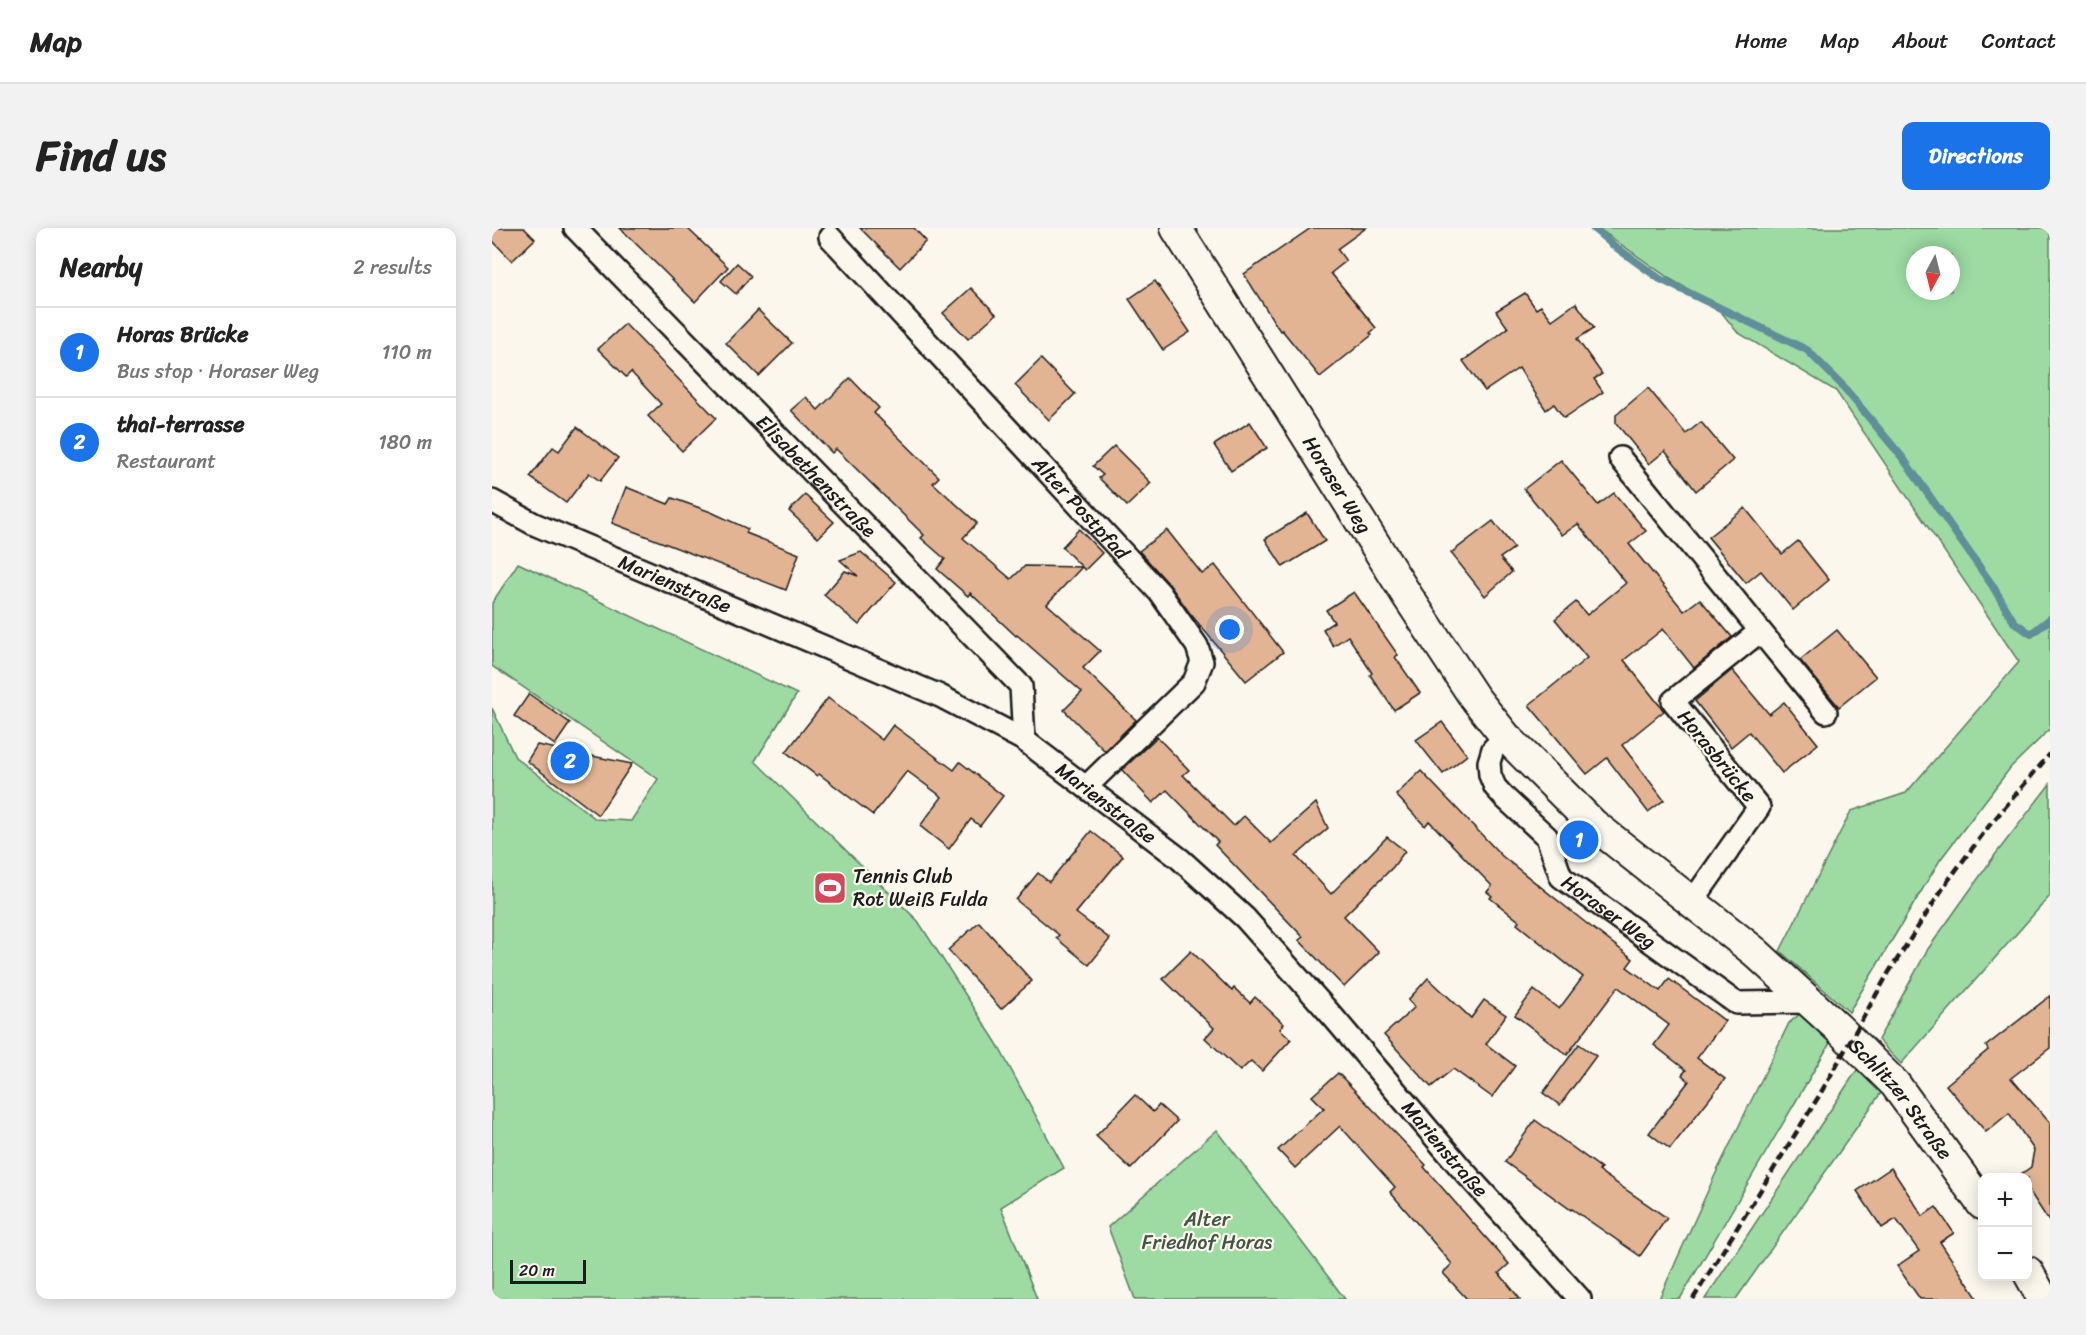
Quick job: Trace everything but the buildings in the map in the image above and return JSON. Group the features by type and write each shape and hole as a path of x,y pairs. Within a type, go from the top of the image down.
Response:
{"main road":[{"name":"Horaser Weg","path":"1176,228 1414,606 1474,697 1506,737 1593,824 1755,952 1837,1027"},
{"name":"Schlitzer Straße","path":"1837,1027 1895,1084 1978,1197"},
{"path":"2032,1279 2043,1299"}],"street":[{"name":"Elisabethenstraße","path":"575,228 1021,686 1024,740"},
{"name":"Alter Postpfad","path":"830,237 1152,584 1197,646 1202,662 1194,682 1086,787"},
{"path":"1620,458 1826,712"},
{"name":"Marienstraße","path":"492,501 534,524 940,696 1024,740 1180,859 1245,918 1334,1018 1460,1167 1580,1299"},
{"name":"Horasbrücke","path":"1692,902 1759,807 1673,701 1759,632"},
{"name":"Horaser Weg","path":"1506,737 1493,749 1489,762 1490,775 1495,787 1505,798 1547,837 1561,877 1736,1003 1810,1002"}],"green space":[{"path":"1598,228 2050,228 2050,729 2011,767 1940,860 1849,1012 1780,951 1851,811 1906,793 2019,662 1836,391 1737,332 1715,304 1670,279"},
{"path":"518,563 797,694 755,761 918,921 996,1042 1064,1168 1001,1207 1037,1299 492,1299 492,708 515,757 596,819 631,821 658,779 492,666 492,603"},
{"path":"2050,784 2050,896 1901,1064 1878,1040 1928,949 1995,855"},
{"path":"1801,1013 1830,1043 1680,1299 1659,1299 1715,1175 1789,1023"},
{"path":"1861,1064 1885,1087 1736,1299 1705,1299"},
{"name":"Alter Friedhof Horas","path":"1217,1130 1345,1299 1135,1299 1108,1227"}],"waterway":[{"path":"1593,228 1660,279 1807,350 1841,384 1902,457 1992,585 2014,622 2031,634 2050,619"}],"railway":[{"path":"1693,1299 1819,1096 1889,972 1947,882 1989,826 2050,754"}],"place":[{"name":"thai-terrasse","path":"570,761"},
{"name":"Horas Brücke","path":"1579,840"},
{"name":"Tennis Club Rot Weiß Fulda","path":"830,888"}]}
